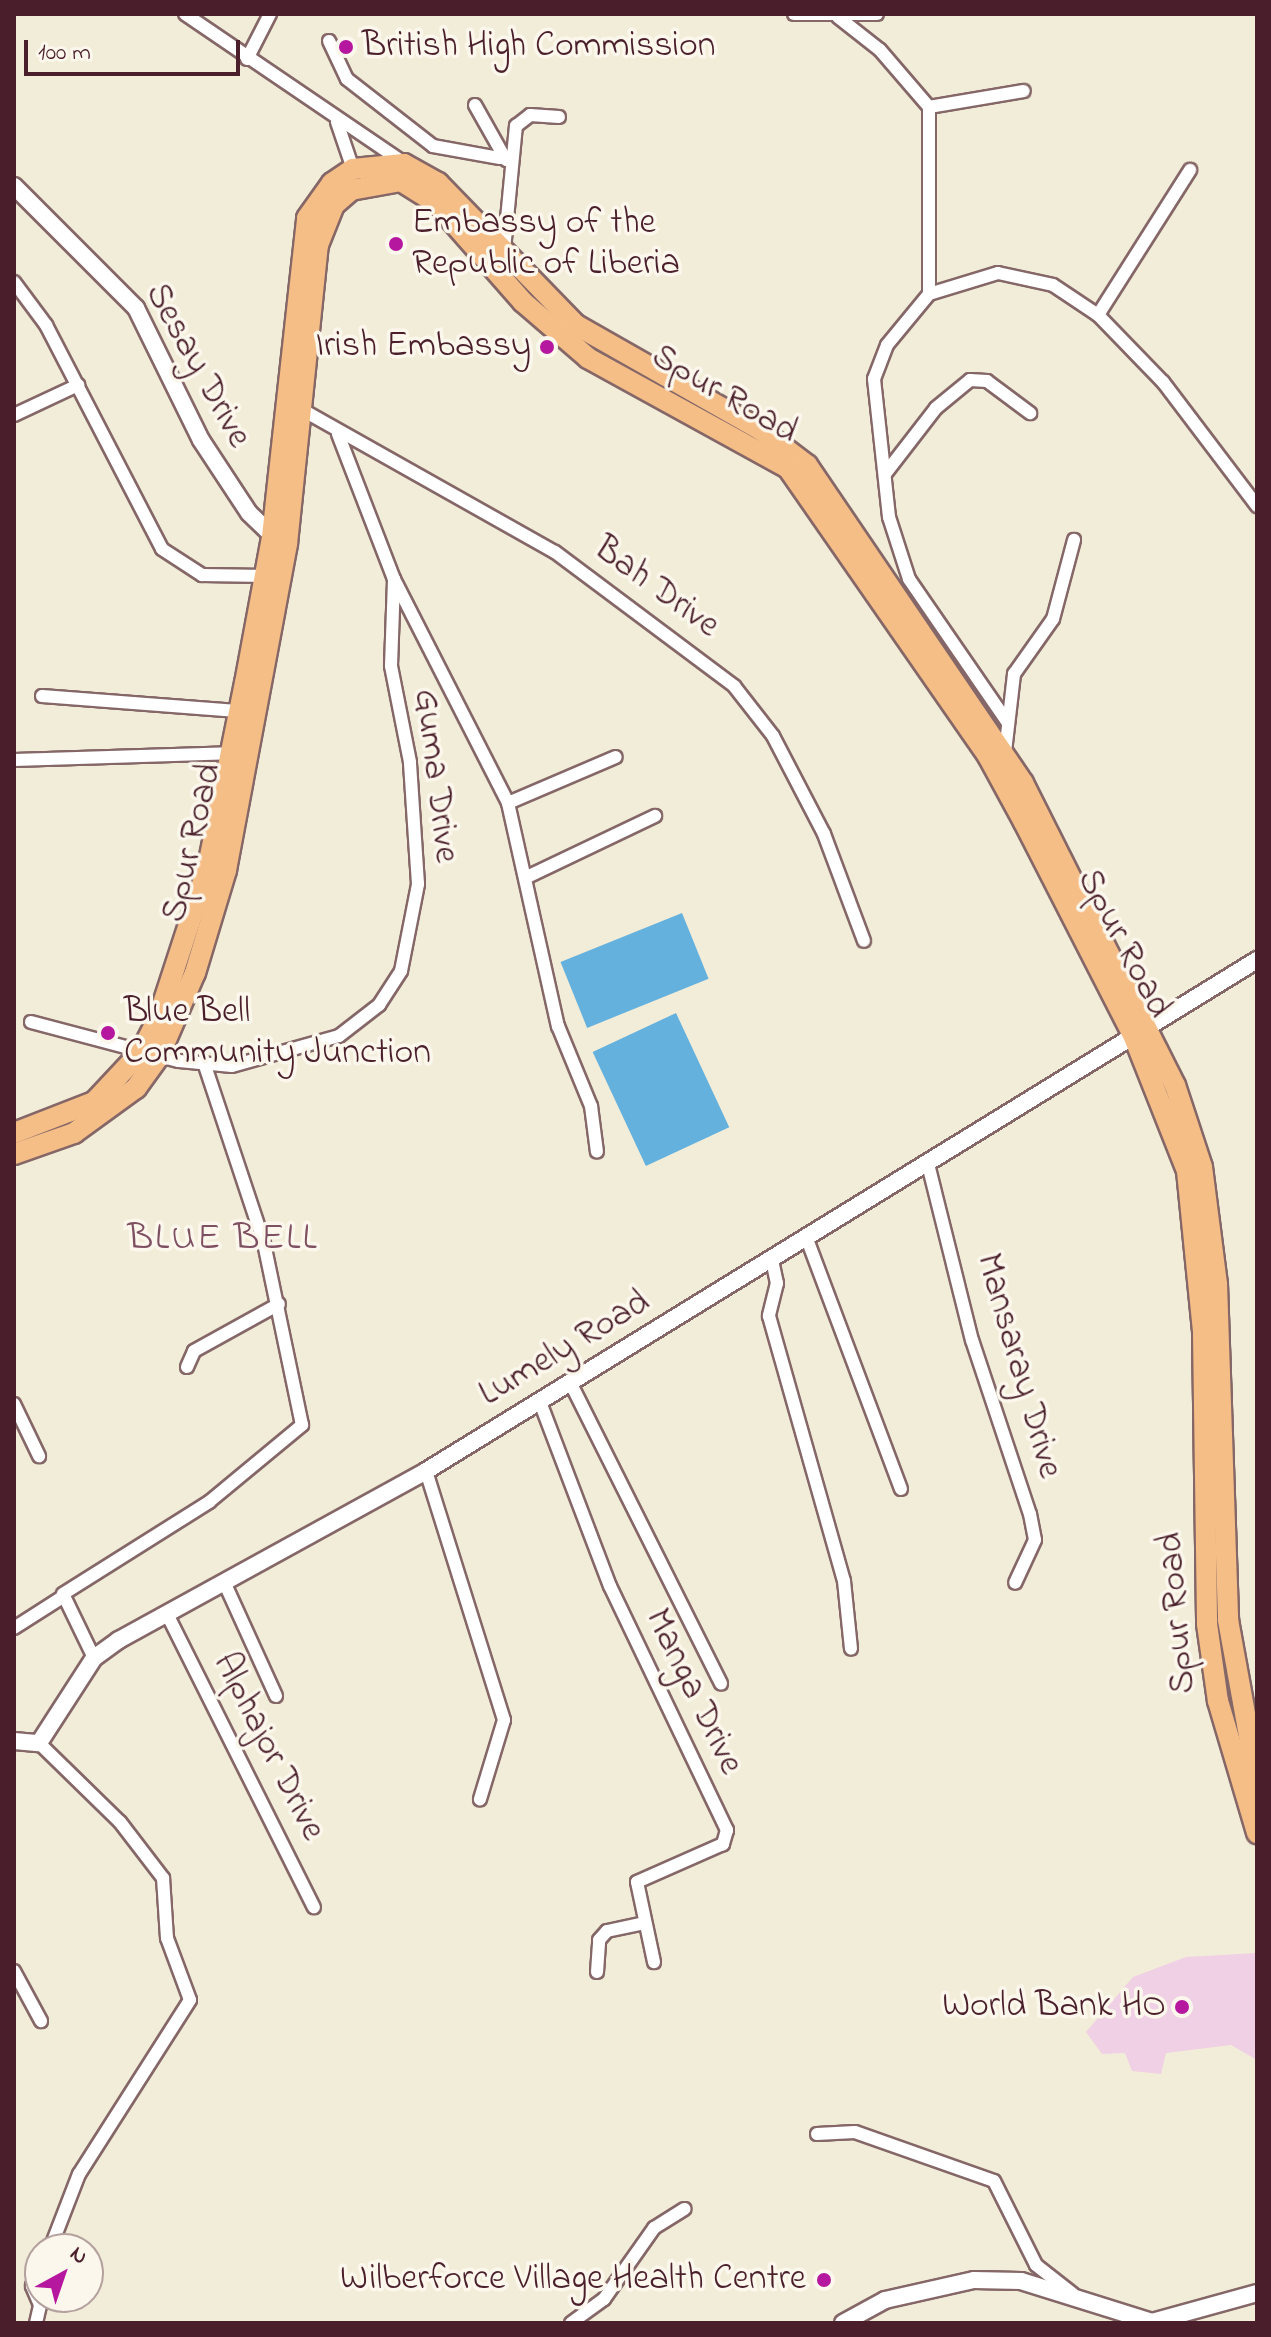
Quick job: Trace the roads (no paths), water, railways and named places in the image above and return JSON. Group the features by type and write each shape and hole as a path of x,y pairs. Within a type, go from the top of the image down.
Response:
{"main road":[{"path":"353,169 404,164"},
{"name":"Spur Road","path":"404,164 438,183 538,292 616,353 757,437 830,495 1005,752 1141,1033 1187,1171 1212,1332 1228,1620 1257,1780"},
{"name":"Spur Road","path":"14,1154 104,1116 150,1054 217,868 279,541 297,407 307,218 332,183 353,169"},
{"name":"Spur Road","path":"301,340 318,245 334,205 368,183 401,181 436,203 523,302 588,358 757,437 807,489 988,756 1141,1033"},
{"name":"Spur Road","path":"239,753 237,711 252,685"},
{"name":"Spur Road","path":"14,1133 94,1102 150,1054"},
{"name":"Spur Road","path":"1212,1332 1207,1624 1218,1701 1257,1833"}],"street":[{"path":"185,14 337,122 404,164"},
{"path":"247,59 270,14"},
{"path":"794,14 877,14"},
{"path":"823,16 880,50 929,107 929,294"},
{"path":"329,41 347,79 433,146 505,160"},
{"path":"929,107 1024,91"},
{"path":"475,105 505,160"},
{"path":"503,253 505,160 520,118 559,117"},
{"path":"337,122 353,169"},
{"path":"1098,315 1190,170"},
{"name":"Sesay Drive","path":"14,186 136,308 201,440 279,541"},
{"path":"1008,723 909,579 895,547 874,379 887,345 929,294 966,278 1025,274 1098,315 1163,382 1257,506"},
{"path":"14,282 78,385 162,549 202,575 272,577"},
{"path":"885,474 936,408 970,380 987,381 1030,413"},
{"path":"14,415 78,385"},
{"name":"Bah Drive","path":"297,407 338,434 555,552 734,686 773,736 817,821 864,941"},
{"path":"338,434 394,579 508,803 558,1026 591,1106 597,1152"},
{"path":"1005,752 1014,674 1053,619 1074,540"},
{"name":"Guma Drive","path":"31,1022 205,1066 290,1055 339,1036 379,1005 401,971 415,914 418,845 391,666 394,579"},
{"path":"42,696 237,711"},
{"path":"14,760 239,753"},
{"path":"508,803 616,757"},
{"path":"527,877 655,816"},
{"name":"Lumely Road","path":"39,1743 94,1658 167,1614 426,1471 571,1384 1257,960"},
{"path":"14,1628 209,1502 298,1433 302,1416 279,1304 228,1121 205,1066"},
{"name":"Mansaray Drive","path":"928,1164 992,1407 1030,1514 1035,1540 1015,1583"},
{"path":"807,1239 901,1489"},
{"path":"772,1260 777,1283 769,1316 844,1581 851,1649"},
{"path":"187,1367 194,1351 279,1304"},
{"path":"571,1384 721,1683"},
{"name":"Manga Drive","path":"540,1402 629,1630 727,1830 723,1844 637,1882 654,1962"},
{"path":"14,1404 39,1456"},
{"path":"426,1471 467,1583 504,1720 480,1799"},
{"path":"225,1584 276,1696"},
{"path":"61,1598 94,1658"},
{"name":"Alphajor Drive","path":"167,1614 314,1907"},
{"path":"14,1741 39,1743 120,1822 163,1878 167,1938 190,2000 79,2174 56,2233"},
{"path":"597,1972 599,1940 607,1931 644,1923"},
{"path":"14,1971 41,2021"},
{"path":"817,2134 855,2132 994,2181 1036,2265 1081,2301"},
{"path":"571,2323 604,2299 654,2228 684,2209"},
{"path":"843,2323 885,2300 974,2280 1021,2281 1152,2322 1257,2293"}],"water":[{"path":"682,913 709,979 587,1028 561,962"},
{"path":"676,1013 729,1127 646,1166 593,1052"}],"place":[{"name":"British High Commission","path":"346,47"},
{"name":"Embassy of the Republic of Liberia","path":"396,244"},
{"name":"Irish Embassy","path":"547,347"},
{"name":"Blue Bell Community Junction","path":"108,1033"},
{"name":"World Bank HO","path":"1182,2007"},
{"name":"Wilberforce Village Health Centre","path":"824,2280"}],"district":[{"name":"BLUE BELL","path":"223,1240"}]}
